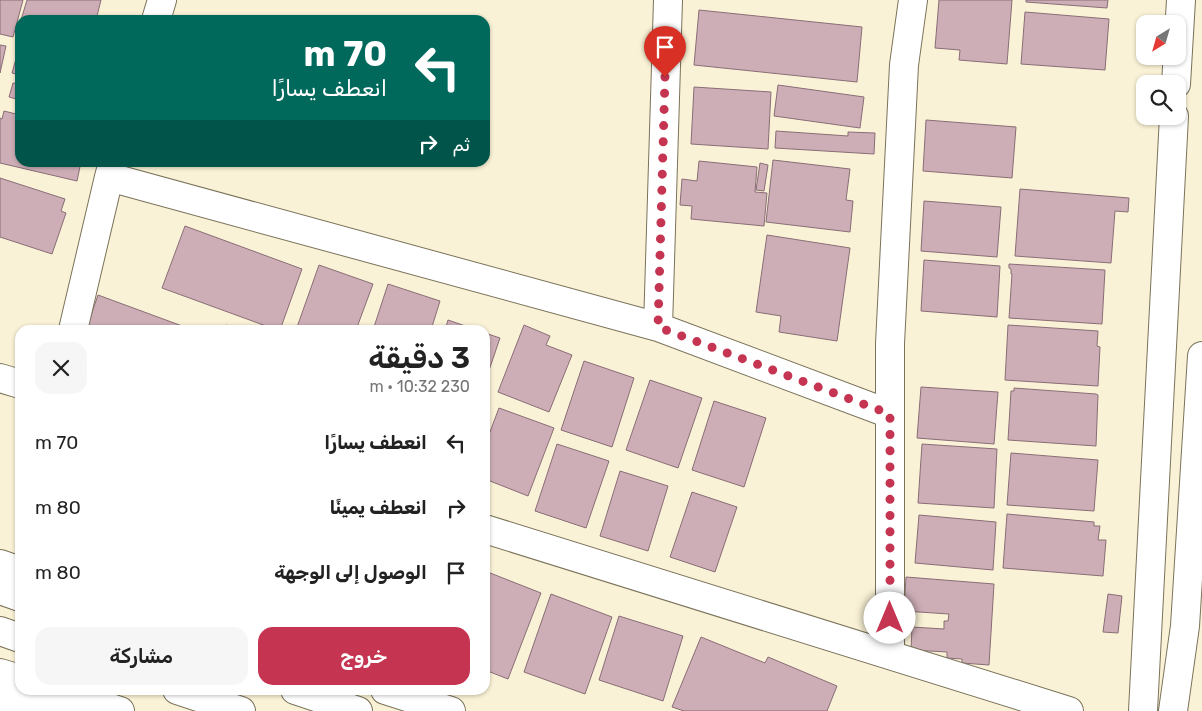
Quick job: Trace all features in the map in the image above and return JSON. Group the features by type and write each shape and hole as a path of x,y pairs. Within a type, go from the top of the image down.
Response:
{"street":[{"path":"158,15 162,0"},
{"path":"658,327 668,0"},
{"path":"890,655 891,334 904,65 913,0"},
{"path":"1177,75 1181,0"},
{"path":"1143,711 1174,125"},
{"path":"73,325 111,170 658,327 890,414"},
{"path":"1173,711 1185,626 1202,356"},
{"path":"0,378 15,382"},
{"path":"490,531 1069,711"},
{"path":"0,564 15,569"},
{"path":"0,590 15,595"},
{"path":"0,632 15,636"},
{"path":"0,673 15,678"},
{"path":"0,697 45,695"},
{"path":"71,695 120,711"},
{"path":"192,695 241,711"},
{"path":"310,695 358,711"},
{"path":"401,695 451,711"}],"building":[{"path":"0,0 23,0 19,15 15,15 13,37 0,34"},
{"path":"27,0 101,0 97,15 22,15"},
{"path":"939,0 1012,0 1007,64 959,60 960,50 935,48"},
{"path":"1026,0 1108,0 1107,8 1026,2"},
{"path":"699,10 862,27 857,82 694,65"},
{"path":"1025,12 1109,19 1105,70 1021,64"},
{"path":"0,45 6,46 0,73"},
{"path":"15,62 15,74 12,73"},
{"path":"13,83 15,83 15,99 9,97"},
{"path":"778,85 864,97 860,128 774,116"},
{"path":"694,87 771,92 768,149 691,144"},
{"path":"4,111 15,114 15,167 0,163 0,118 2,119"},
{"path":"926,120 1016,127 1012,178 923,171"},
{"path":"776,131 848,136 848,132 875,133 874,154 775,148"},
{"path":"773,160 850,169 846,200 853,201 850,232 766,222"},
{"path":"699,161 757,167 755,192 767,193 764,226 691,219 692,206 680,205 682,179 697,181"},
{"path":"760,163 768,165 764,191 756,190"},
{"path":"17,167 80,167 77,181"},
{"path":"0,178 65,199 61,211 66,213 52,254 0,237"},
{"path":"1020,189 1129,198 1128,212 1115,211 1111,263 1015,256"},
{"path":"924,201 1001,207 997,257 921,251"},
{"path":"185,226 302,269 282,325 263,325 162,288"},
{"path":"767,235 850,248 837,341 779,332 781,316 756,312"},
{"path":"924,260 1000,266 997,317 921,311"},
{"path":"1009,264 1105,270 1102,324 1009,318 1012,274"},
{"path":"319,265 373,284 358,325 298,325"},
{"path":"388,284 440,301 433,325 375,325"},
{"path":"98,295 179,325 88,325"},
{"path":"448,320 462,325 446,325"},
{"path":"524,325 550,336 546,345 572,355 549,412 498,392"},
{"path":"1008,325 1098,331 1097,346 1100,347 1098,386 1005,380"},
{"path":"490,335 500,338 490,367"},
{"path":"584,361 634,378 612,447 561,430"},
{"path":"650,380 702,398 678,468 626,450"},
{"path":"921,387 998,392 994,444 917,438"},
{"path":"1014,388 1098,395 1096,446 1008,440 1011,391 1014,391"},
{"path":"714,401 766,418 744,487 692,470"},
{"path":"499,408 554,428 528,496 490,481 490,432"},
{"path":"557,444 609,461 586,528 535,511"},
{"path":"922,444 997,449 994,508 918,503"},
{"path":"1011,453 1098,460 1094,511 1007,505"},
{"path":"620,471 668,486 648,551 600,536"},
{"path":"692,492 737,507 715,572 670,557"},
{"path":"1007,514 1094,522 1094,526 1100,526 1098,540 1106,540 1103,576 1003,568"},
{"path":"919,515 996,522 993,570 915,563"},
{"path":"490,573 541,593 508,679 490,672"},
{"path":"906,577 994,584 989,665 962,663 962,659 947,658 947,652 911,650 912,627 944,629 944,621 948,621 949,614 904,611"},
{"path":"551,594 612,617 585,694 524,672"},
{"path":"1108,594 1122,596 1118,633 1103,632"},
{"path":"619,616 683,636 663,701 599,680"},
{"path":"701,637 765,663 768,657 837,686 827,711 684,711 672,707"}],"route":[{"path":"665,77 658,327 890,414 890,618"}]}
